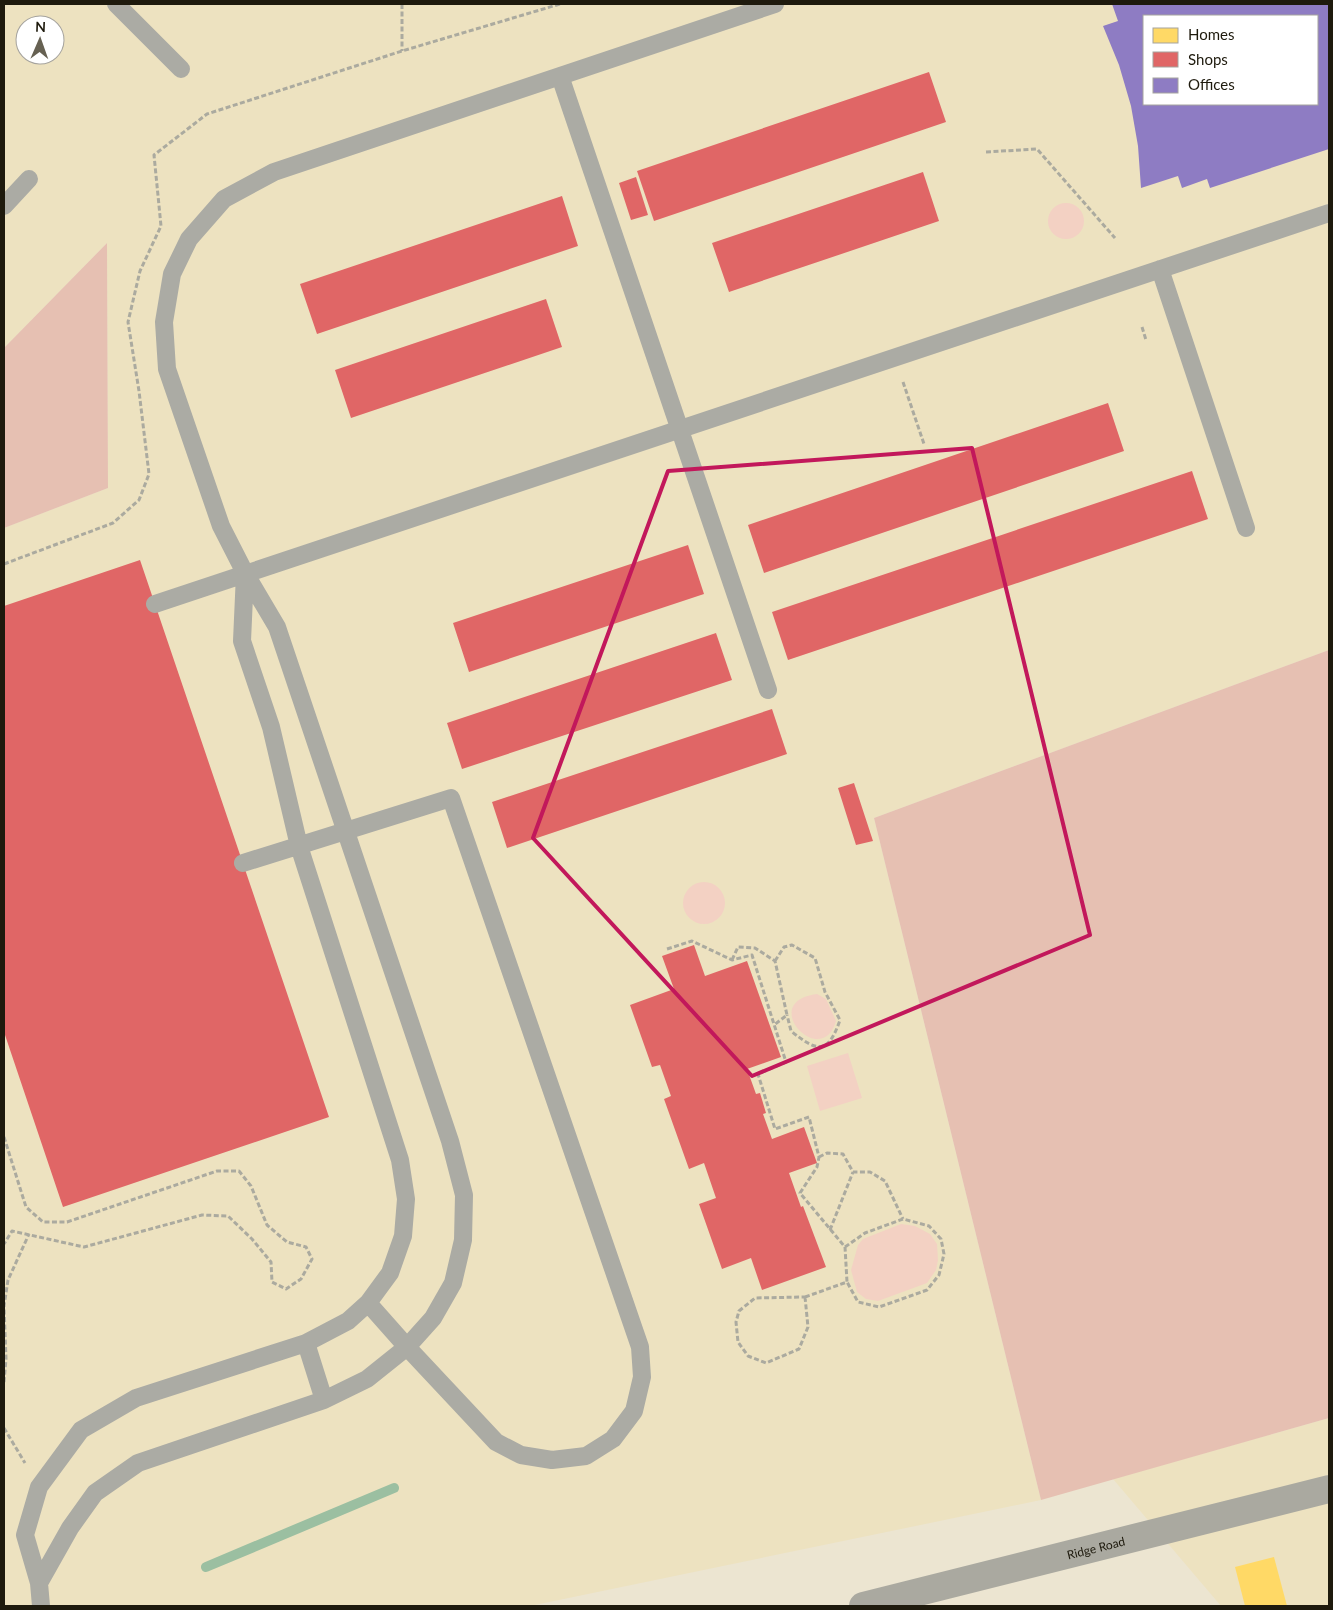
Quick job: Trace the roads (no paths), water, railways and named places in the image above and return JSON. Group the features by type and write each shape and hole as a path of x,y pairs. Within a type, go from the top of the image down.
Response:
{"street":[{"name":"Ridge Road","path":"863,1606 1329,1489"}],"lane":[{"path":"116,4 181,69"},
{"path":"39,1583 70,1528 95,1493 138,1463 324,1400 367,1379 407,1348 433,1318 453,1283 463,1240 464,1195 450,1141 277,627 245,573 221,526 167,369 164,322 172,274 189,239 224,199 274,172 775,4"},
{"path":"560,76 768,690"},
{"path":"4,206 29,179"},
{"path":"155,604 1329,213"},
{"path":"1160,269 1246,528"},
{"path":"41,1606 39,1583 25,1535 39,1487 81,1430 136,1398 306,1343 348,1322 368,1303 390,1273 404,1236 406,1199 400,1160 298,846 271,727 242,641 245,573"},
{"path":"243,863 451,798 640,1347 642,1377 634,1411 613,1439 586,1456 552,1460 521,1455 496,1442 407,1348 368,1303"},
{"path":"306,1343 324,1400"}],"waterway":[{"path":"206,1567 394,1488"}]}
